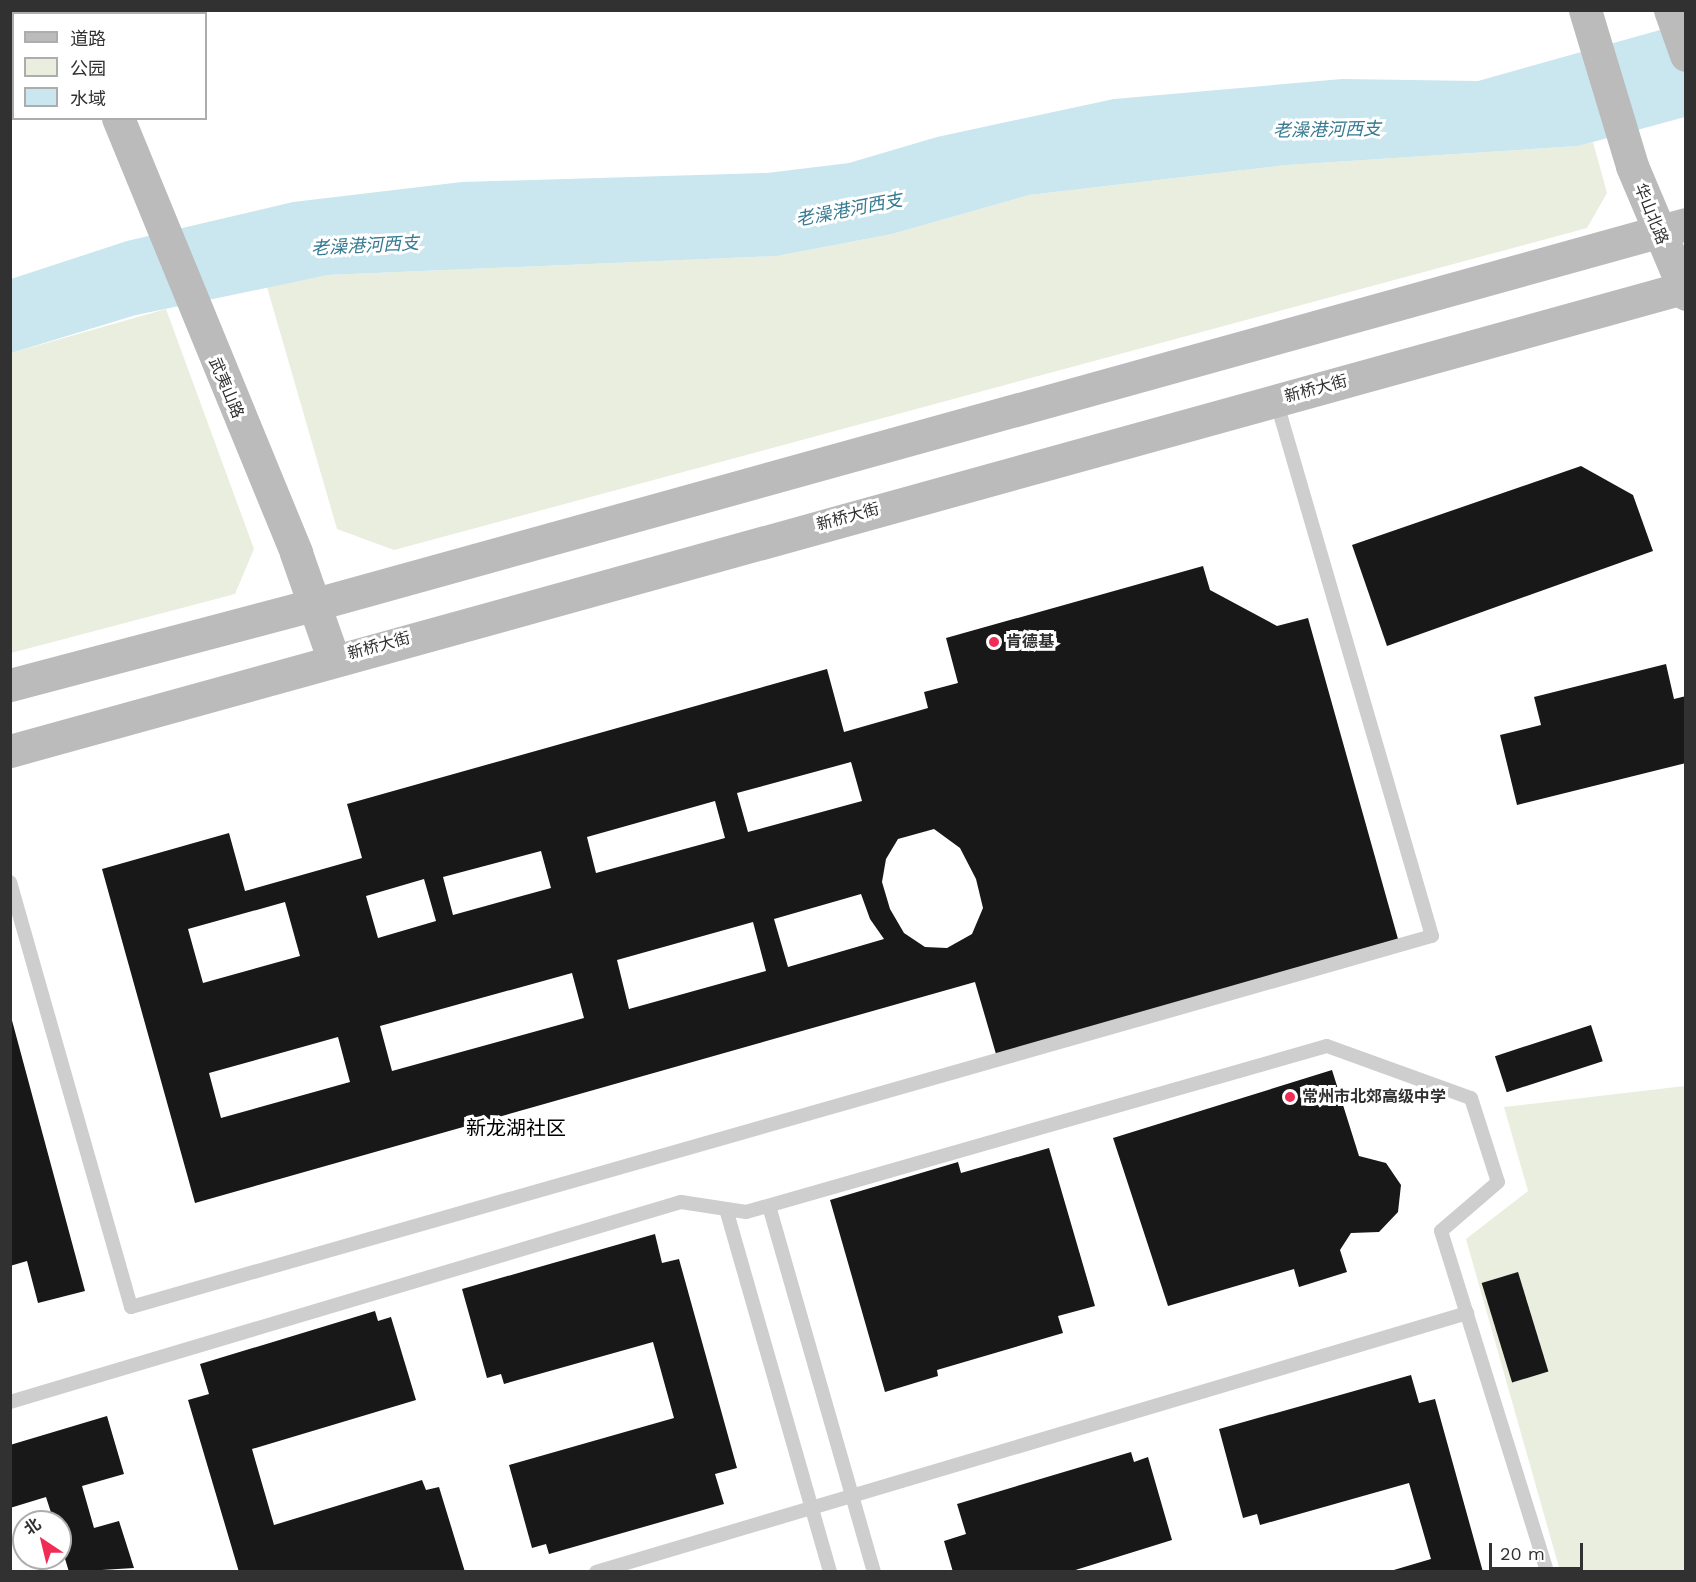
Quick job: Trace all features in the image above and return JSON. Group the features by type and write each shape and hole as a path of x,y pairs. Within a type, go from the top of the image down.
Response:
{"street":[{"path":"1670,10 1686,55"},
{"name":"华山北路","path":"1585,12 1632,166 1672,228 1685,290"},
{"name":"武夷山路","path":"119,120 150,190 212,355 316,604 333,658"},
{"path":"10,685 316,604 1672,228"},
{"name":"新桥大街","path":"10,751 333,658 1685,290"}],"lane":[{"path":"10,882 131,1307 1432,936 1276,400"},
{"path":"10,1402 681,1203 746,1212 1327,1046 1471,1098 1498,1182 1442,1231 1547,1572"},
{"path":"769,1206 874,1572"},
{"path":"726,1209 830,1572"},
{"path":"596,1572 1467,1313"}],"green space":[{"path":"1593,142 1607,193 1587,228 394,550 337,529 267,287 328,275 777,256 892,234 1029,195 1287,165 1578,146"},
{"path":"166,309 254,549 235,594 11,653 11,353"},
{"path":"1685,1086 1685,1571 1560,1571 1466,1239 1528,1191 1504,1107"}],"water":[{"name":"老澡港河西支","path":"1685,23 1685,117 1578,146 1287,165 1029,195 892,234 777,256 328,275 136,315 11,353 11,279 127,241 293,202 462,182 767,173 849,163 937,137 1114,99 1342,79 1478,81"}],"building":[{"path":"1581,466 1633,495 1653,551 1387,646 1352,545"},
{"path":"1203,566 1210,590 1277,626 1308,618 1398,939 996,1054 975,982 195,1203 102,869 229,833 245,891 362,858 347,804 827,669 844,732 928,708 924,692 958,683 946,638","holes":["851,762 862,801 748,832 737,793","715,801 725,838 596,873 587,837","934,829 960,848 976,879 983,908 972,934 947,948 925,947 904,933 890,909 882,882 886,859 898,839","541,851 551,888 453,915 443,877","424,879 436,921 378,938 366,896","861,894 870,919 884,939 788,967 774,919","285,902 300,956 203,983 188,929","753,922 766,971 629,1009 617,960","572,973 584,1018 392,1071 380,1026","338,1037 350,1082 221,1118 209,1073"]},
{"path":"1666,664 1674,699 1686,696 1686,763 1517,805 1500,735 1541,725 1534,697"},
{"path":"10,1013 85,1291 38,1303 27,1261 10,1266"},
{"path":"1591,1025 1603,1061 1507,1092 1495,1056"},
{"path":"1332,1070 1359,1156 1386,1163 1401,1185 1398,1212 1379,1232 1351,1233 1340,1250 1347,1272 1299,1287 1294,1269 1168,1306 1113,1138"},
{"path":"1049,1148 1095,1306 1058,1316 1063,1333 937,1370 938,1376 885,1392 830,1200 958,1162 961,1173"},
{"path":"655,1234 662,1263 679,1259 737,1468 715,1474 724,1504 549,1554 546,1544 532,1548 509,1465 674,1418 653,1342 504,1384 501,1374 487,1378 462,1289"},
{"path":"1518,1272 1548,1371 1512,1383 1482,1283"},
{"path":"375,1311 378,1321 391,1317 416,1400 252,1449 274,1525 422,1480 426,1490 439,1487 465,1572 239,1572 188,1400 209,1394 200,1364"},
{"path":"1411,1375 1419,1403 1435,1399 1483,1572 1387,1572 1431,1559 1409,1483 1260,1525 1257,1514 1243,1518 1219,1429"},
{"path":"107,1416 124,1474 82,1486 94,1528 119,1521 134,1568 69,1572 68,1570 72,1570 72,1510 50,1510 46,1497 10,1508 10,1445"},
{"path":"1131,1452 1134,1462 1148,1457 1172,1540 1069,1572 953,1572 944,1541 966,1534 957,1504"}],"place":[{"name":"肯德基","path":"994,642"},
{"name":"常州市北郊高级中学","path":"1290,1097"}],"district":[{"name":"新龙湖社区","path":"516,1128"}]}
